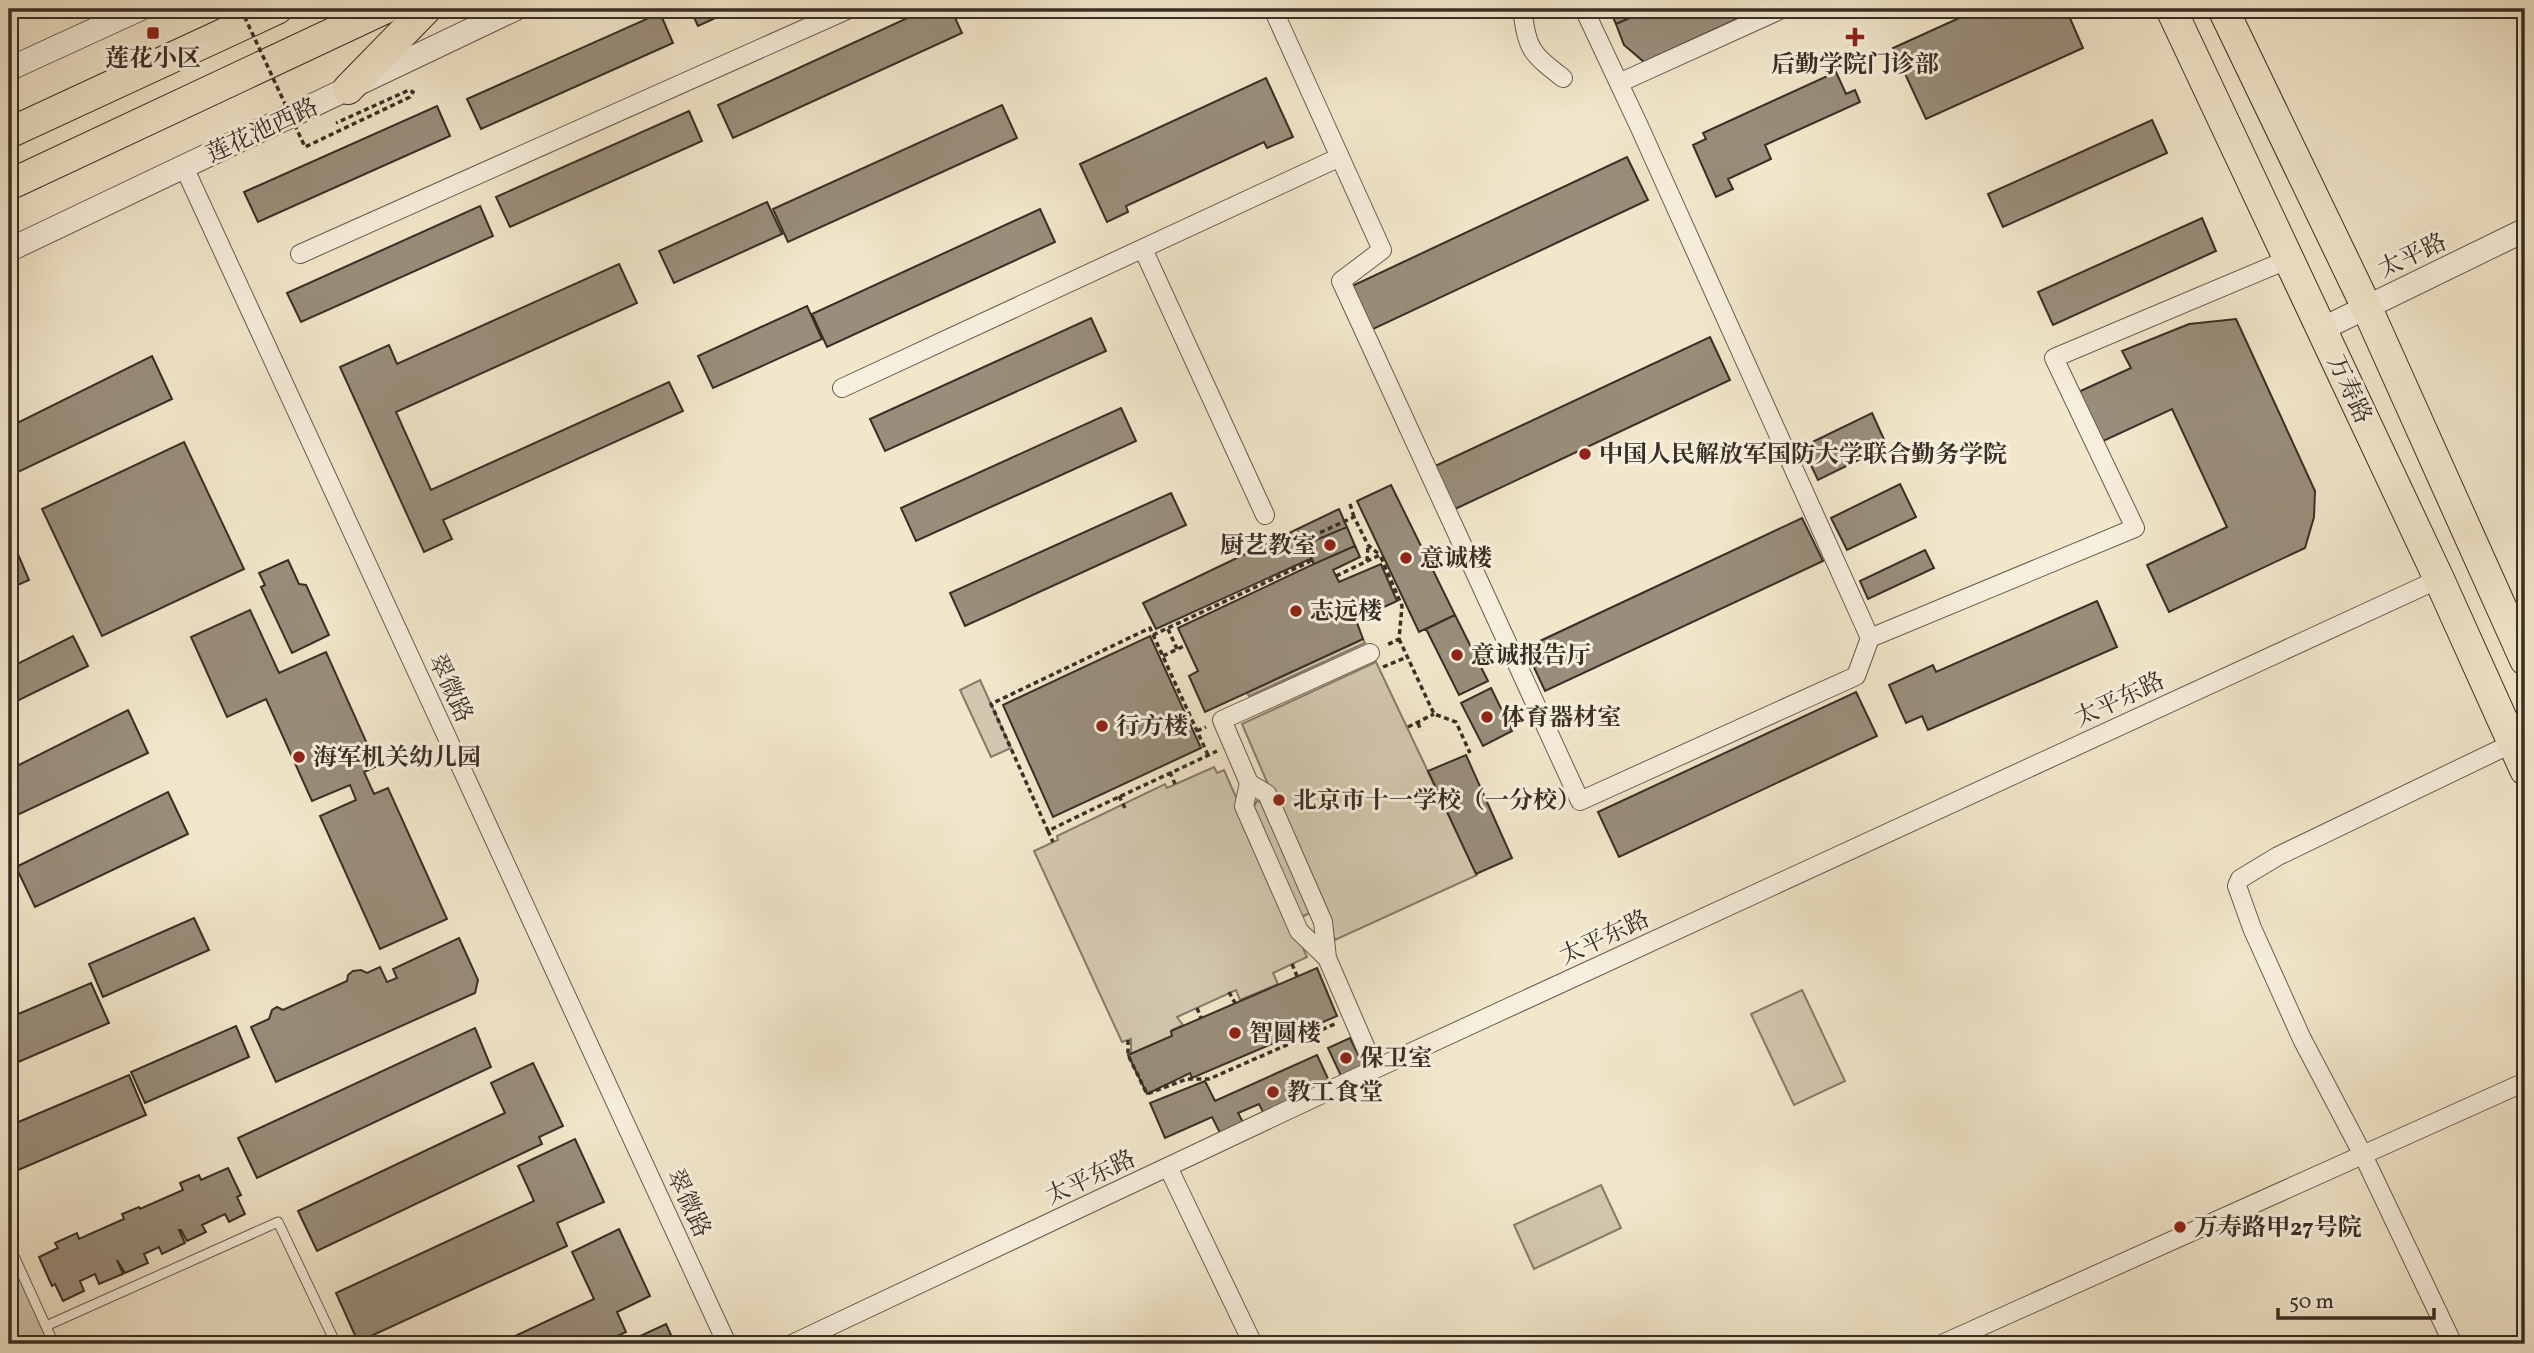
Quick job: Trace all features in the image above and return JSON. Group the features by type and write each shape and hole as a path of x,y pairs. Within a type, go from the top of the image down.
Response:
{"main road":[{"path":"9,133 277,9"},
{"path":"9,185 384,9"},
{"path":"348,89 426,9"},
{"name":"万寿路","path":"2171,9 2439,579 2525,770"},
{"name":"万寿路","path":"2223,9 2366,306 2525,660"}],"street":[{"name":"莲花池西路","path":"9,250 515,9"},
{"path":"300,254 849,9"},
{"path":"1273,9 1382,250 1341,281 1580,801 1856,676 1870,638 1584,9"},
{"path":"1522,9 1525,34 1533,55 1563,78"},
{"path":"1619,83 1782,9"},
{"path":"9,69 94,18 133,10"},
{"path":"842,387 1340,158"},
{"name":"翠微路","path":"184,167 727,1344"},
{"name":"太平路","path":"2322,329 2525,230"},
{"path":"1143,249 1265,515"},
{"path":"1870,638 2135,528 2054,358 2289,259"},
{"name":"太平东路","path":"792,1344 1375,1069 2439,579"},
{"path":"1370,653 1222,720 1249,783 1267,794 1323,922 1327,958 1375,1069"},
{"path":"2453,1344 2363,1155 2302,1039 2252,928 2237,886 2240,879 2278,856 2513,743"},
{"path":"1249,783 1244,806 1299,931 1327,958"},
{"path":"1942,1344 2525,1082"},
{"path":"1168,1167 1253,1344"}],"lane":[{"path":"46,1325 278,1222 336,1344"},
{"path":"9,1245 54,1344"}],"path":[{"path":"241,9 305,147 410,97 413,92 409,90 336,123"},
{"path":"1350,504 1368,545 1380,555 1402,606 1399,639 1434,714 1456,722 1470,753"},
{"path":"1153,635 1197,617 1309,562 1304,540 1354,517"},
{"path":"1367,561 1368,545"},
{"path":"1336,576 1380,555"},
{"path":"1053,842 991,704 1150,628 1208,755"},
{"path":"1168,629 1177,649"},
{"path":"1120,636 1123,641"},
{"path":"1370,653 1399,639"},
{"path":"1163,656 1186,645"},
{"path":"1381,669 1407,657"},
{"path":"1007,689 1010,695"},
{"path":"1408,727 1434,714"},
{"path":"1418,723 1421,731"},
{"path":"1048,831 1232,744"},
{"path":"1170,772 1175,784"},
{"path":"1119,796 1125,808"},
{"path":"1292,964 1297,976"},
{"path":"1229,992 1235,1003"},
{"path":"1197,1008 1201,1018"},
{"path":"1128,1040 1128,1055 1147,1094 1187,1079 1209,1079 1351,1017"},
{"path":"1249,1054 1251,1060"}],"shaded area":[{"path":"1363,639 1365,643 1249,696 1247,693"},
{"path":"1376,662 1477,875 1335,940 1242,724"},
{"path":"980,680 1011,748 991,757 960,690"},
{"path":"1214,767 1217,773 1224,770 1307,957 1273,973 1278,984 1240,1000 1236,990 1177,1017 1183,1025 1172,1030 1172,1036 1131,1054 1131,1039 1122,1042 1034,851 1058,840 1057,836 1165,784 1167,788"},
{"path":"1257,801 1266,803 1313,911 1300,918 1252,809"},
{"path":"1802,990 1845,1081 1794,1105 1751,1014"},
{"path":"1601,1185 1621,1228 1534,1269 1514,1225"},
{"path":"9,1245 54,1344 9,1344"}],"building":[{"path":"690,9 735,9 698,26"},
{"path":"927,9 951,9 962,33 733,138 718,105"},
{"path":"1609,9 1650,9 1616,24"},
{"path":"1650,9 1759,9 1644,62 1624,45 1616,24"},
{"path":"1979,9 2066,9 2083,48 1926,119 1893,48"},
{"path":"660,13 673,43 481,129 467,99"},
{"path":"1836,72 1846,94 1855,90 1860,102 1765,145 1771,159 1728,179 1733,189 1716,197 1693,145 1706,139 1703,133"},
{"path":"1266,78 1293,137 1267,148 1264,142 1126,206 1128,212 1107,222 1080,164"},
{"path":"1002,105 1017,138 788,242 773,209"},
{"path":"437,106 450,136 258,222 244,192"},
{"path":"689,111 702,141 510,227 496,197"},
{"path":"2152,120 2167,153 2003,227 1988,194"},
{"path":"1627,157 1648,200 1371,330 1350,287"},
{"path":"767,202 782,234 674,283 659,251"},
{"path":"480,206 493,236 301,322 287,293"},
{"path":"1040,209 1055,242 827,347 812,314"},
{"path":"2202,218 2216,251 2053,325 2038,292"},
{"path":"619,264 637,303 396,412 431,490 669,382 683,411 443,520 452,539 424,552 340,367 389,345 397,364"},
{"path":"807,306 822,339 713,388 698,356"},
{"path":"1091,318 1106,351 885,451 870,419"},
{"path":"2236,319 2315,491 2314,517 2305,548 2169,612 2147,565 2227,527 2172,409 2099,443 2076,393 2131,368 2122,351 2189,324"},
{"path":"1710,337 1730,380 1453,510 1433,467"},
{"path":"152,356 172,399 18,472 9,452 9,427"},
{"path":"1121,408 1136,441 916,541 901,508"},
{"path":"1872,413 1887,446 1818,480 1802,447"},
{"path":"184,442 244,569 102,636 42,509"},
{"path":"1900,484 1916,517 1847,550 1831,518"},
{"name":"意诚楼","path":"1391,485 1455,615 1419,632 1357,501"},
{"path":"1171,493 1186,525 965,626 950,593"},
{"name":"志远楼","path":"1339,509 1360,557 1333,570 1339,582 1381,564 1397,601 1356,620 1363,639 1205,712 1189,676 1198,671 1178,628 1314,564 1310,559 1156,629 1143,603"},
{"path":"1802,518 1823,561 1545,691 1525,648"},
{"name":"厨艺教室","path":"1347,527 1355,546 1314,564 1306,544"},
{"path":"1925,550 1934,568 1868,599 1860,581"},
{"path":"17,552 29,580 9,589 9,556"},
{"path":"288,560 299,584 306,585 329,635 292,653 261,587 265,585 259,573"},
{"path":"2097,601 2117,647 1928,730 1922,716 1906,723 1889,685 1933,665 1936,672"},
{"path":"250,610 279,673 326,652 377,766 364,772 374,794 388,788 447,919 380,949 320,816 356,800 350,785 312,801 266,699 227,717 191,637"},
{"name":"意诚报告厅","path":"1455,615 1488,681 1459,695 1426,629"},
{"path":"73,636 88,666 9,705 9,668"},
{"name":"行方楼","path":"1150,636 1201,748 1053,817 1003,705"},
{"name":"体育器材室","path":"1491,688 1512,731 1483,746 1461,703"},
{"path":"1856,692 1877,736 1619,857 1598,812"},
{"path":"128,710 148,753 9,819 9,770"},
{"path":"1466,755 1512,858 1476,874 1428,771"},
{"path":"168,792 188,834 35,907 16,867"},
{"path":"194,918 209,950 103,997 89,964"},
{"path":"459,938 478,980 475,993 276,1082 251,1027 269,1019 272,1010 277,1007 283,1010 347,981 348,975 353,971 361,970 367,973 380,967 387,982 397,978 393,969"},
{"name":"智圆楼","path":"1317,968 1337,1016 1192,1078 1190,1073 1147,1094 1128,1055 1172,1036 1171,1031"},
{"path":"91,983 109,1023 9,1066 9,1018"},
{"path":"236,1026 249,1057 145,1103 131,1072"},
{"path":"475,1028 491,1067 257,1178 238,1138"},
{"name":"保卫室","path":"1350,1038 1364,1067 1342,1078 1328,1048"},
{"name":"教工食堂","path":"1317,1055 1330,1083 1264,1114 1259,1104 1238,1113 1244,1124 1221,1135 1212,1117 1165,1138 1150,1103 1205,1081 1215,1101"},
{"path":"533,1063 563,1126 539,1137 542,1144 317,1251 298,1211 505,1113 491,1083"},
{"path":"129,1075 146,1115 9,1174 9,1126"},
{"path":"575,1139 604,1202 557,1223 567,1246 358,1342 336,1293 534,1201 518,1166"},
{"path":"228,1168 241,1195 237,1197 245,1214 229,1222 225,1214 202,1225 206,1232 187,1241 179,1230 185,1243 162,1254 159,1247 144,1254 148,1263 125,1273 117,1260 123,1274 99,1284 95,1274 80,1281 84,1291 63,1301 55,1284 52,1286 39,1257 58,1248 55,1243 77,1233 79,1239 124,1219 122,1214 183,1190 180,1183 199,1175 201,1180"},
{"path":"619,1229 650,1296 617,1312 626,1332 600,1344 498,1344 594,1299 572,1252"},
{"path":"666,1324 675,1344 623,1344"}],"place":[{"name":"莲花小区","path":"153,33"},
{"name":"后勤学院门诊部","path":"1855,37"},
{"name":"中国人民解放军国防大学联合勤务学院","path":"1585,454"},
{"name":"厨艺教室","path":"1330,545"},
{"name":"意诚楼","path":"1406,558"},
{"name":"志远楼","path":"1296,611"},
{"name":"意诚报告厅","path":"1457,655"},
{"name":"体育器材室","path":"1487,717"},
{"name":"行方楼","path":"1102,726"},
{"name":"海军机关幼儿园","path":"299,757"},
{"name":"北京市十一学校（一分校）","path":"1279,800"},
{"name":"智圆楼","path":"1235,1033"},
{"name":"保卫室","path":"1346,1058"},
{"name":"教工食堂","path":"1273,1092"},
{"name":"万寿路甲27号院","path":"2180,1227"}]}
